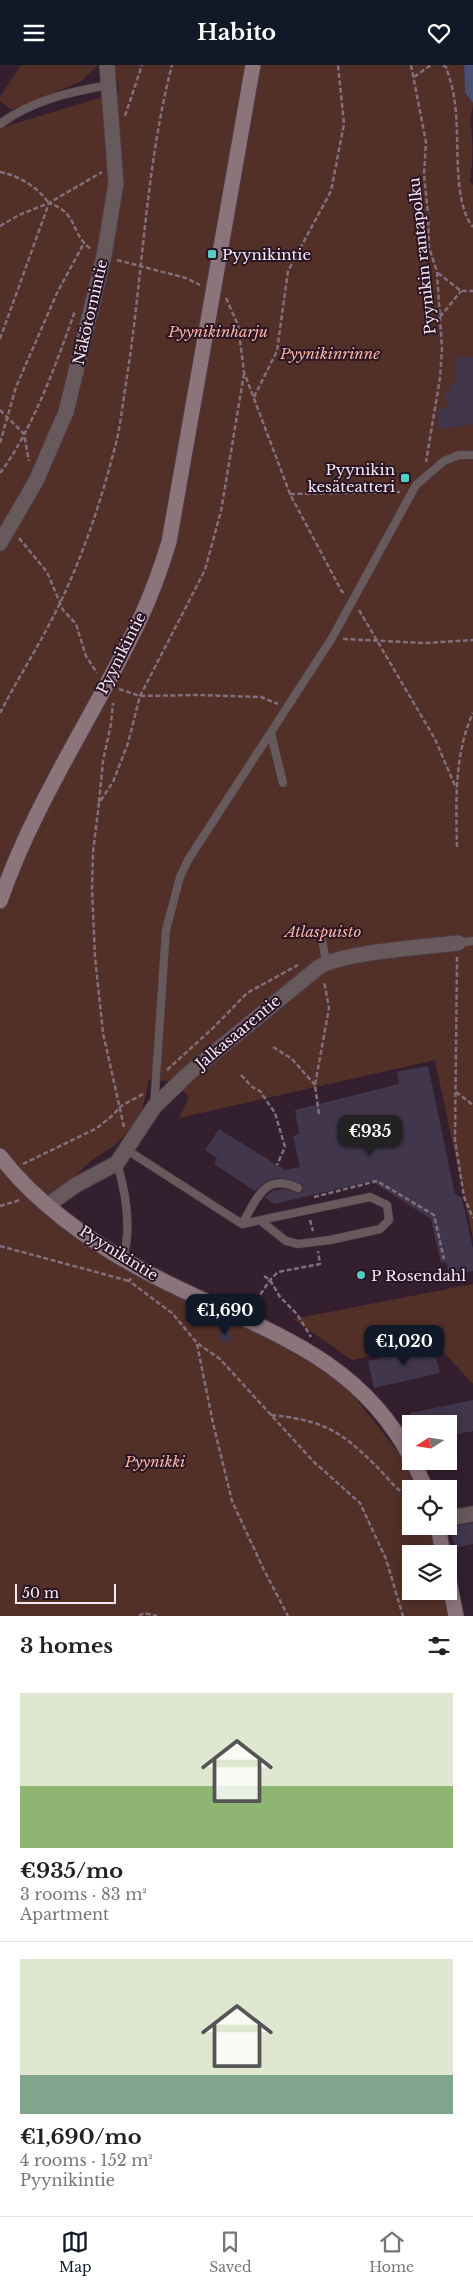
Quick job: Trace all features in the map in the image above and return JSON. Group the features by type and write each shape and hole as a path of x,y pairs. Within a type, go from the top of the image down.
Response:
{"street":[{"name":"Näkötornintie","path":"0,543 36,481 66,412 73,390 111,220 116,183 107,65"},
{"name":"Pyynikintie","path":"0,901 21,845 45,795 140,618 156,581 169,542 253,65"},
{"path":"322,964 465,942"},
{"name":"Jalkasaarentie","path":"48,1205 93,1175 117,1163 154,1107 195,1068 322,964"},
{"name":"Pyynikintie","path":"0,1156 34,1193 95,1241 138,1268 285,1337 322,1359 362,1390 402,1443"},
{"path":"457,1517 473,1514"},
{"path":"453,1600 456,1616"}],"lane":[{"path":"0,124 15,113 40,101 69,92 109,85"},
{"path":"154,1107 154,1081 166,930 180,877 188,860 332,638 411,493 425,476 444,461 459,455 473,455"},
{"path":"271,734 283,783"},
{"path":"322,939 322,964"},
{"path":"127,1150 242,1224 370,1197 378,1199 387,1205 389,1211 389,1220 380,1229 316,1243 298,1244 286,1241 261,1221"},
{"path":"117,1163 128,1225 128,1241 123,1258"},
{"path":"242,1224 260,1194 270,1183 285,1182 298,1188"}],"path":[{"path":"124,121 142,65"},
{"path":"0,713 60,603 82,555 104,489 117,437 135,328 141,266 165,91 172,65"},
{"path":"254,397 277,351 288,271 331,191 344,124 338,65"},
{"name":"Pyynikin rantapolku","path":"411,65 426,142 424,174 429,247 437,272 442,349 440,378 425,476"},
{"path":"414,77 431,65"},
{"path":"443,65 446,67 454,97 460,198 466,219 473,227"},
{"path":"0,226 19,215 49,203 116,166"},
{"path":"0,172 21,179 40,190 49,203 62,207 70,216 84,243 57,293 16,387 0,443"},
{"path":"0,339 49,203"},
{"path":"115,259 186,279 205,287"},
{"path":"437,272 461,291 473,291"},
{"path":"220,291 226,299 238,325 244,372 290,494 341,590 352,601 377,640 435,739 456,788"},
{"path":"440,318 461,291"},
{"path":"0,473 24,434 61,350 77,304"},
{"path":"99,803 113,782 128,743 140,697 204,570 221,511 244,372"},
{"path":"0,410 24,434 31,468 36,481"},
{"path":"290,494 411,493"},
{"path":"10,527 47,572 63,610 76,623 86,656 111,694 113,705 111,724 103,761 93,852 95,957 103,1033 121,1106 127,1150"},
{"path":"332,638 424,643 473,640"},
{"path":"106,684 140,697 197,695 261,697 287,708"},
{"path":"457,847 456,788 465,741 473,713"},
{"path":"465,942 455,1092 455,1140 464,1197 473,1218"},
{"path":"11,1170 97,1128 121,1106 146,1093 154,1081 214,1027 247,993 299,964 322,964 329,1009 315,1085 319,1114"},
{"path":"273,1047 292,1059 315,1085"},
{"path":"241,1075 252,1087 260,1091 275,1113 285,1147 277,1165"},
{"path":"455,1092 473,1105"},
{"path":"0,1206 34,1193"},
{"path":"251,1308 270,1279 278,1272 320,1264 308,1211"},
{"path":"0,1245 129,1281 172,1313 197,1343 220,1359 314,1462 360,1503 386,1559 403,1616"},
{"path":"129,1281 138,1268"},
{"path":"264,1275 270,1279 280,1297 297,1314 313,1339"},
{"path":"197,1343 213,1423 232,1501 288,1616"},
{"path":"270,1415 308,1420 331,1428 375,1464 387,1479 402,1492"},
{"path":"139,1616 144,1613 156,1616"}],"green space":[{"path":"21,65 98,65 80,82 11,110 0,101 0,97"},
{"name":"Pyynikinharju","path":"115,65 464,65 465,93 473,103 470,121 472,168 470,181 473,185 473,1239 435,1060 179,1118 189,1097 174,1082 149,1079 143,1107 133,1126 115,1145 90,1162 40,1209 266,1329 339,1377 402,1457 402,1470 409,1470 413,1480 402,1480 402,1535 432,1535 435,1545 402,1545 402,1600 448,1600 451,1616 0,1616 0,128 119,92"},
{"path":"473,1284 473,1384 435,1343 352,1360 293,1319"}],"water":[{"path":"464,65 473,65 473,103 465,93"}],"building":[{"path":"456,357 473,357 473,424 440,429 437,410 447,408 444,391 451,390 450,384 456,383"},
{"path":"428,1066 455,1194 462,1198 473,1249 473,1271 450,1276 446,1262 441,1263 431,1219 371,1181 274,1204 265,1197 272,1191 285,1189 300,1193 303,1190 303,1185 288,1179 276,1178 266,1181 255,1191 214,1164 217,1158 205,1150 219,1129 285,1170 300,1167 293,1136 299,1134 295,1110 399,1084 397,1072"},
{"path":"220,1330 231,1331 230,1343 219,1341"},
{"path":"433,1346 440,1373 374,1388 368,1361"},
{"path":"473,1400 473,1431 458,1434 458,1415 410,1415 410,1413"},
{"path":"473,1523 473,1544 457,1548 457,1545 454,1545 452,1535 457,1535 457,1526"}],"place":[{"name":"Pyynikintie","path":"212,254"},
{"name":"Pyynikin kesäteatteri","path":"405,478"},
{"name":"P Rosendahl","path":"361,1275"}],"park label":[{"name":"Pyynikinrinne","path":"330,353"},
{"name":"Atlaspuisto","path":"323,931"},
{"name":"Pyynikki","path":"155,1461"}]}
